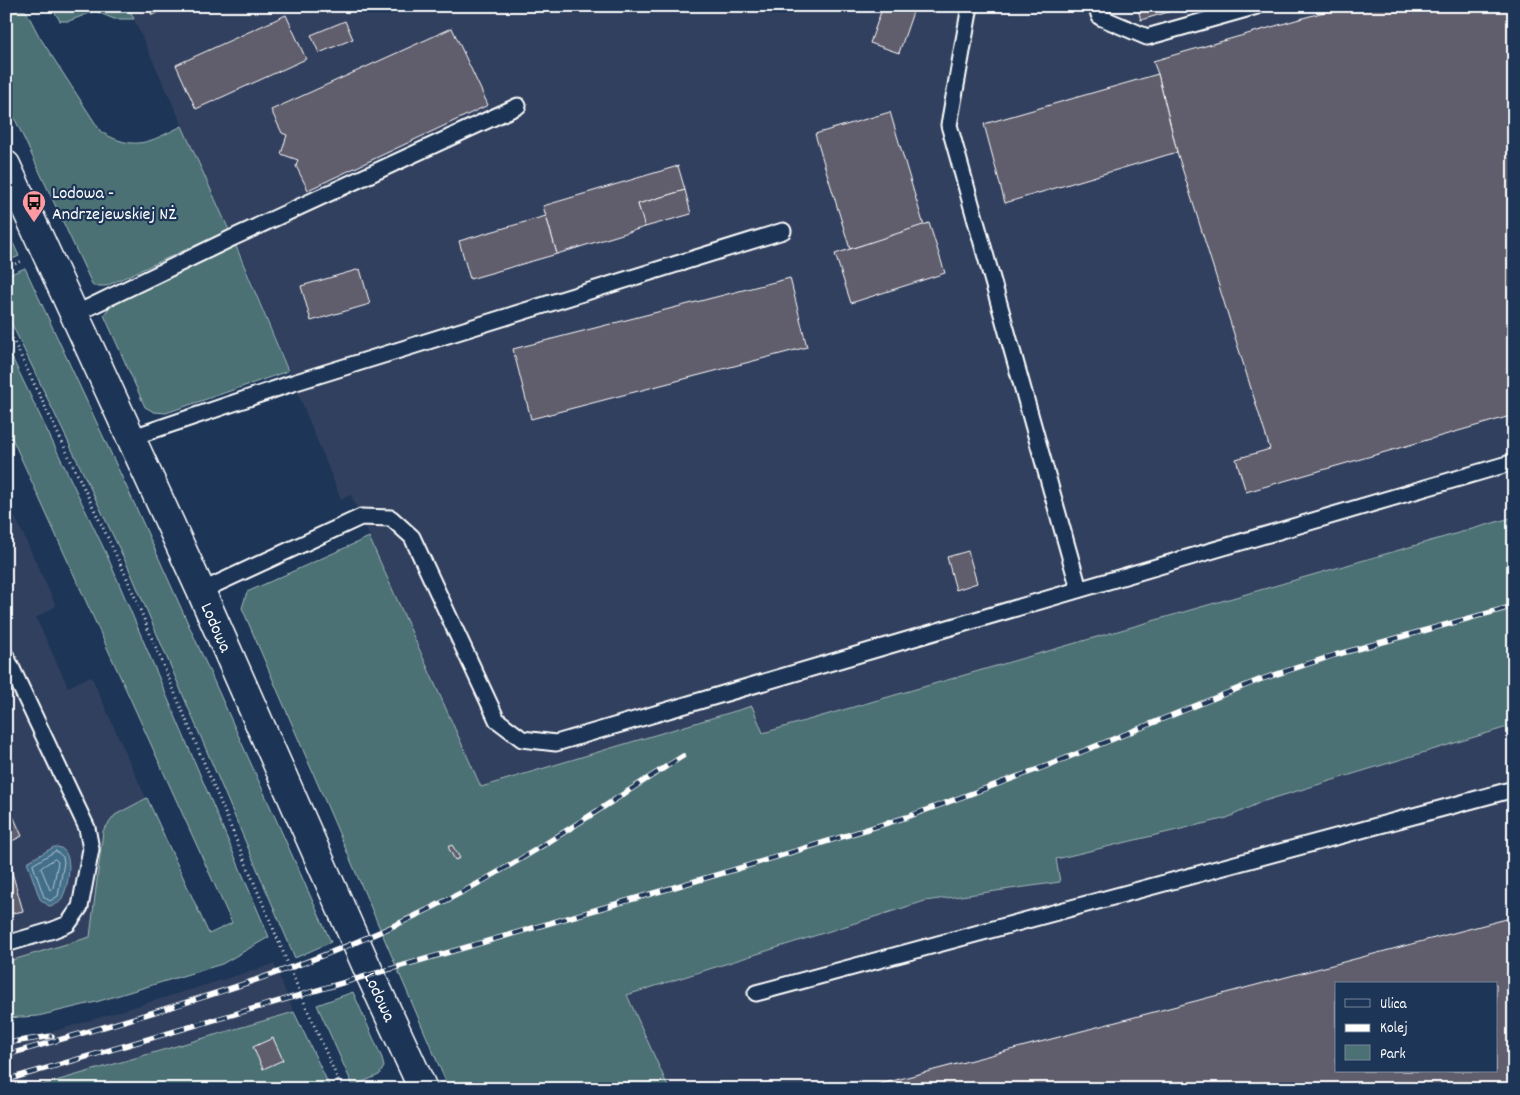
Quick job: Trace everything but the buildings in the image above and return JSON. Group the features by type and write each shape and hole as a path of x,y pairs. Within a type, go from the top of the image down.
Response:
{"street":[{"name":"Lodowa","path":"6,165 73,315 201,591 370,974 423,1089"}],"lane":[{"path":"970,6 948,125 1079,589"},
{"path":"1096,6 1100,17 1147,37 1256,6"},
{"path":"73,315 232,238 518,106"},
{"path":"130,438 293,382 783,231"},
{"path":"201,591 361,518 391,518 412,537 497,720 522,739 556,743 1514,462"},
{"path":"6,656 87,828 91,849 80,907 68,924 6,944"},
{"path":"756,994 1514,789"}],"path":[{"path":"6,325 126,576 300,995 342,1089"}],"shaded area":[{"path":"128,6 1514,6 1514,517 763,733 751,706 481,787 351,495 341,499 244,261"},
{"path":"6,497 56,606 36,618 68,687 91,676 195,907 6,962"},
{"path":"1514,725 1514,1089 669,1089 627,995 925,901 1059,882 1056,859 1227,818 1261,802"},
{"path":"274,964 294,1012 28,1089 6,1089 6,1046"}],"green space":[{"path":"51,6 128,6 134,19 114,19 95,11 69,21 60,21"},
{"path":"20,10 26,11 39,36 101,132 124,142 133,143 151,140 182,126 229,230 106,286 93,286 6,100 6,16"},
{"path":"13,243 19,256 6,262 6,246"},
{"path":"236,246 288,371 166,413 154,412 145,407 104,315 110,306"},
{"path":"25,268 134,503 331,942 295,958 130,571 6,312 6,276"},
{"path":"6,345 106,553 269,937 222,964 96,1002 38,1016 6,1018 6,962 90,937 103,831 115,815 147,798 209,934 232,923 6,425"},
{"path":"1514,517 1514,725 1261,802 1227,818 1056,859 1060,882 925,901 627,995 669,1089 449,1089 242,608 247,592 369,537 481,787 752,706 763,733"},
{"path":"353,992 382,1058 384,1067 379,1075 353,1086 317,1005"},
{"path":"294,1012 331,1089 28,1089"}],"water":[{"path":"54,847 61,848 66,852 69,867 67,885 60,902 49,906 40,899 27,862"}],"railway":[{"path":"6,1080 730,871 907,817 1044,767 1259,680 1335,655 1514,606"},
{"path":"6,1055 119,1023 231,988 341,949 394,926 508,867 683,756"},
{"path":"6,1043 52,1036"}],"place":[{"name":"Lodowa - Andrzejewskiej NŻ","path":"34,223"}]}
